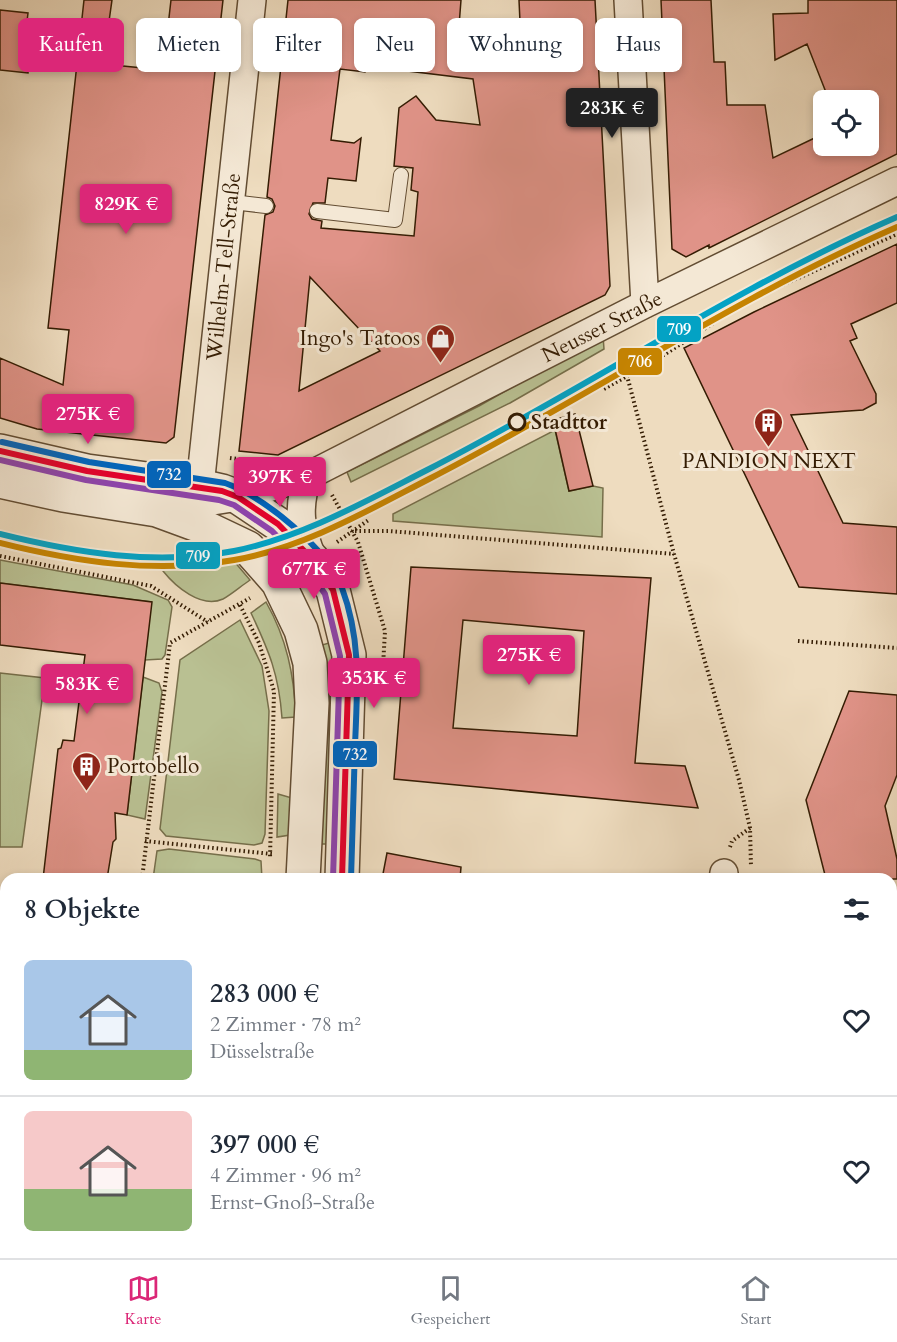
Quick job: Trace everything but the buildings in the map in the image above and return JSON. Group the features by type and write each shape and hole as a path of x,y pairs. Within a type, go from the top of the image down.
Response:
{"street":[{"name":"Wilhelm-Tell-Straße","path":"200,486 252,0"},
{"path":"628,0 645,304"},
{"name":"Neusser Straße","path":"0,481 63,495 157,510 238,497 309,476 616,321 645,304 897,181"},
{"path":"0,451 87,471 200,486 238,497 278,524 313,560 333,590 342,619 349,655 342,873"},
{"path":"309,476 304,488 301,529 313,560"},
{"path":"157,510 200,486"},
{"path":"157,510 248,548 278,582 301,630 310,663 312,703 304,868"},
{"path":"301,630 342,619"}],"lane":[{"path":"317,211 395,220 401,176"},
{"path":"232,202 266,206"}],"path":[{"path":"604,389 749,300 897,234"},
{"path":"616,321 627,376 674,554 740,780 750,828 753,861 751,870"},
{"path":"370,519 353,531 389,531 674,554"},
{"path":"0,556 151,586 208,622 170,643 142,873"},
{"path":"240,605 260,643 274,691 270,862"},
{"path":"798,641 897,648"},
{"path":"145,841 270,854 304,868"}],"green space":[{"path":"603,336 604,349 510,403 351,482 347,472 479,406"},
{"path":"555,430 569,491 593,486 603,488 602,537 393,521 393,514"},
{"path":"228,558 233,560 250,580 223,599 215,601 206,601 189,594 163,571 163,560"},
{"path":"0,560 133,585 168,600 172,607 165,655 162,659 145,660 151,602 0,583"},
{"path":"266,602 279,630 288,658 296,717 282,718 272,664 251,613"},
{"path":"240,620 262,666 269,711 265,834 262,843 254,845 166,836 160,829 180,660"},
{"path":"333,644 330,844 319,844 322,645"},
{"path":"0,673 45,678 22,847 0,847"},
{"path":"143,677 159,683 162,692 145,819 127,815"},
{"path":"278,794 292,798 290,835 277,837"},
{"path":"169,849 255,859 261,861 262,873 154,873 157,851"}],"transit line":[{"name":"709","path":"0,534 87,552 146,557 205,555 234,551 285,537 334,517 429,469 777,275 897,217"},
{"name":"706","path":"0,543 58,556 146,566 205,564 234,560 285,547 358,516 429,479 777,285 897,227"},
{"name":"732","path":"2,442 89,462 225,483 241,490 275,512 309,541 323,557 342,588 353,628 357,667 351,873"},
{"path":"0,451 87,471 222,491 238,497 278,524 313,560 333,590 349,655 342,873"},
{"path":"0,460 86,480 219,500 234,505 272,531 306,566 325,594 340,656 333,873"}],"place":[{"name":"Ingo's Tatoos","path":"441,364"},
{"name":"Stadttor","path":"517,422"},
{"name":"PANDION NEXT","path":"769,448"},
{"name":"Portobello","path":"86,792"}]}
